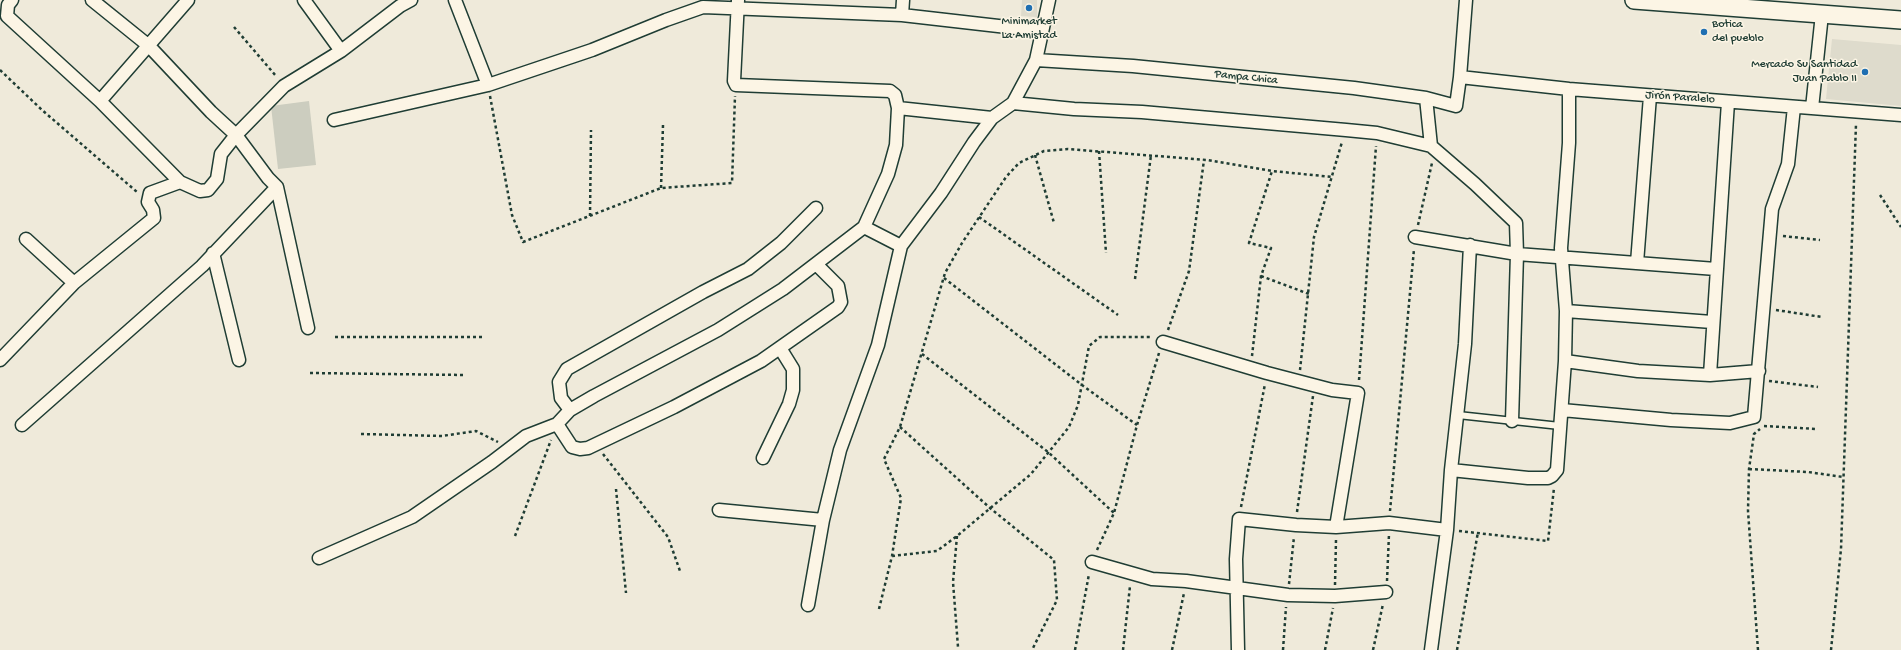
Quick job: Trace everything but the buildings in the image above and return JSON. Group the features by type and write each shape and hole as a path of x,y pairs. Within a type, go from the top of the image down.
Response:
{"street":[{"path":"12,0 8,5 7,16 100,101 180,182 200,191 208,190 218,179 221,154 236,135 284,86 341,51 402,2"},
{"path":"92,0 150,46 211,112 236,135 268,178 277,187 308,328"},
{"path":"100,101 150,46 188,0"},
{"path":"304,0 341,51"},
{"path":"455,0 488,85"},
{"path":"902,15 903,0"},
{"path":"808,605 823,520 840,450 878,345 901,246 941,193 974,142 992,118 1014,103 1036,60 1050,0"},
{"path":"1460,77 1466,0"},
{"path":"1634,0 1721,3 1822,14 1901,20"},
{"path":"319,558 412,517 526,436 557,424 570,410 633,374 718,330 783,289 864,227 888,174 896,145 898,108 895,95 890,90 736,85 734,81 738,4"},
{"path":"334,120 488,85 592,50 666,20 703,7 738,4 815,6 1042,31"},
{"path":"1812,108 1822,14"},
{"name":"Pampa Chica","path":"1036,60 1133,66 1354,88 1426,98 1456,106 1460,77"},
{"name":"Jirón Paralelo","path":"1460,77 1650,96 1901,115"},
{"path":"1451,470 1528,478 1548,478 1555,473 1557,466 1562,410 1565,361 1566,311 1561,256 1568,143 1569,89"},
{"path":"1636,263 1650,96"},
{"path":"1426,98 1432,148"},
{"path":"1710,375 1712,322 1728,102"},
{"path":"1014,103 1074,109 1142,112 1377,133 1432,148 1475,184 1512,218 1516,227 1517,254 1512,421"},
{"path":"1562,410 1671,420 1730,423 1754,417 1759,375 1763,308 1772,208 1788,164 1794,107"},
{"path":"898,108 992,118"},
{"path":"0,360 74,283 154,218 153,210 148,202 150,193 180,182"},
{"path":"22,425 160,304 213,254 277,187"},
{"path":"570,410 561,398 559,382 567,369 748,268 781,243 816,208"},
{"path":"864,227 901,246"},
{"path":"1415,237 1517,254 1716,268"},
{"path":"26,239 74,283"},
{"path":"1431,650 1447,530 1451,470 1465,344 1470,245"},
{"path":"213,254 239,360"},
{"path":"557,424 572,447 580,449 595,444 674,407 761,361 838,307 841,302 838,286 816,264"},
{"path":"1566,311 1712,322"},
{"path":"1164,339 1250,369 1314,384 1332,390 1358,394 1336,527"},
{"path":"763,458 789,404 793,390 793,369 780,348"},
{"path":"1565,361 1638,370 1710,375 1759,375"},
{"path":"719,510 823,520"},
{"path":"1238,650 1236,588 1239,519 1296,525 1336,527 1389,524 1447,530"},
{"path":"1092,562 1152,579 1186,581 1288,595 1335,596 1386,592"}],"lane":[{"path":"1458,415 1560,426"}],"path":[{"path":"234,27 284,86"},
{"path":"0,70 42,110 148,202"},
{"path":"488,85 512,216 523,242 661,188 732,183 736,85"},
{"path":"1831,650 1841,548 1856,112"},
{"path":"661,188 663,125"},
{"path":"590,216 591,130"},
{"path":"1298,380 1309,294 1314,237 1346,130"},
{"path":"1358,394 1377,133"},
{"path":"1389,524 1415,237 1432,148"},
{"path":"879,609 892,556 901,498 884,459 900,427 944,278 962,243 1006,177 1019,163 1044,151 1068,149 1204,160 1272,171 1333,177"},
{"path":"1099,151 1106,253"},
{"path":"1035,155 1054,223"},
{"path":"1135,279 1151,155"},
{"path":"1075,650 1092,562 1114,513 1137,424 1164,339 1189,271 1204,160"},
{"path":"1250,369 1261,276 1271,248 1250,243 1272,171"},
{"path":"1880,195 1901,227"},
{"path":"979,217 1118,315"},
{"path":"1770,234 1820,240"},
{"path":"1261,276 1309,294"},
{"path":"944,278 1082,385 1137,424"},
{"path":"1763,308 1822,317"},
{"path":"335,337 483,337"},
{"path":"892,556 937,551 1031,474 1069,427 1078,405 1089,346 1100,337 1164,339"},
{"path":"922,354 1048,452 1114,513"},
{"path":"310,373 464,375"},
{"path":"1239,519 1268,373"},
{"path":"1759,375 1818,387"},
{"path":"1296,525 1314,384"},
{"path":"515,536 557,424"},
{"path":"1758,650 1748,511 1749,469 1754,434 1765,425 1817,429"},
{"path":"900,427 990,508 1054,560 1057,600 1032,650"},
{"path":"361,434 442,436 476,431 510,448"},
{"path":"595,444 668,537 680,571"},
{"path":"1447,530 1478,532 1548,541 1557,466"},
{"path":"1749,469 1808,472 1843,477"},
{"path":"616,489 626,594"},
{"path":"1458,650 1478,532"},
{"path":"957,536 953,582 958,647"},
{"path":"1123,650 1132,574"},
{"path":"1172,650 1186,581"}],"shaded area":[{"name":"Minimarket La Amistad","path":"1022,0 1037,0 1037,17 1021,16"},
{"name":"Mercado Su Santidad Juan Pablo II","path":"1832,39 1901,45 1901,106 1826,99"},
{"path":"309,101 316,165 278,169 271,106"}],"place":[{"name":"Minimarket La Amistad","path":"1029,8"},
{"name":"Botica del pueblo","path":"1704,32"},
{"name":"Mercado Su Santidad Juan Pablo II","path":"1865,72"}]}
